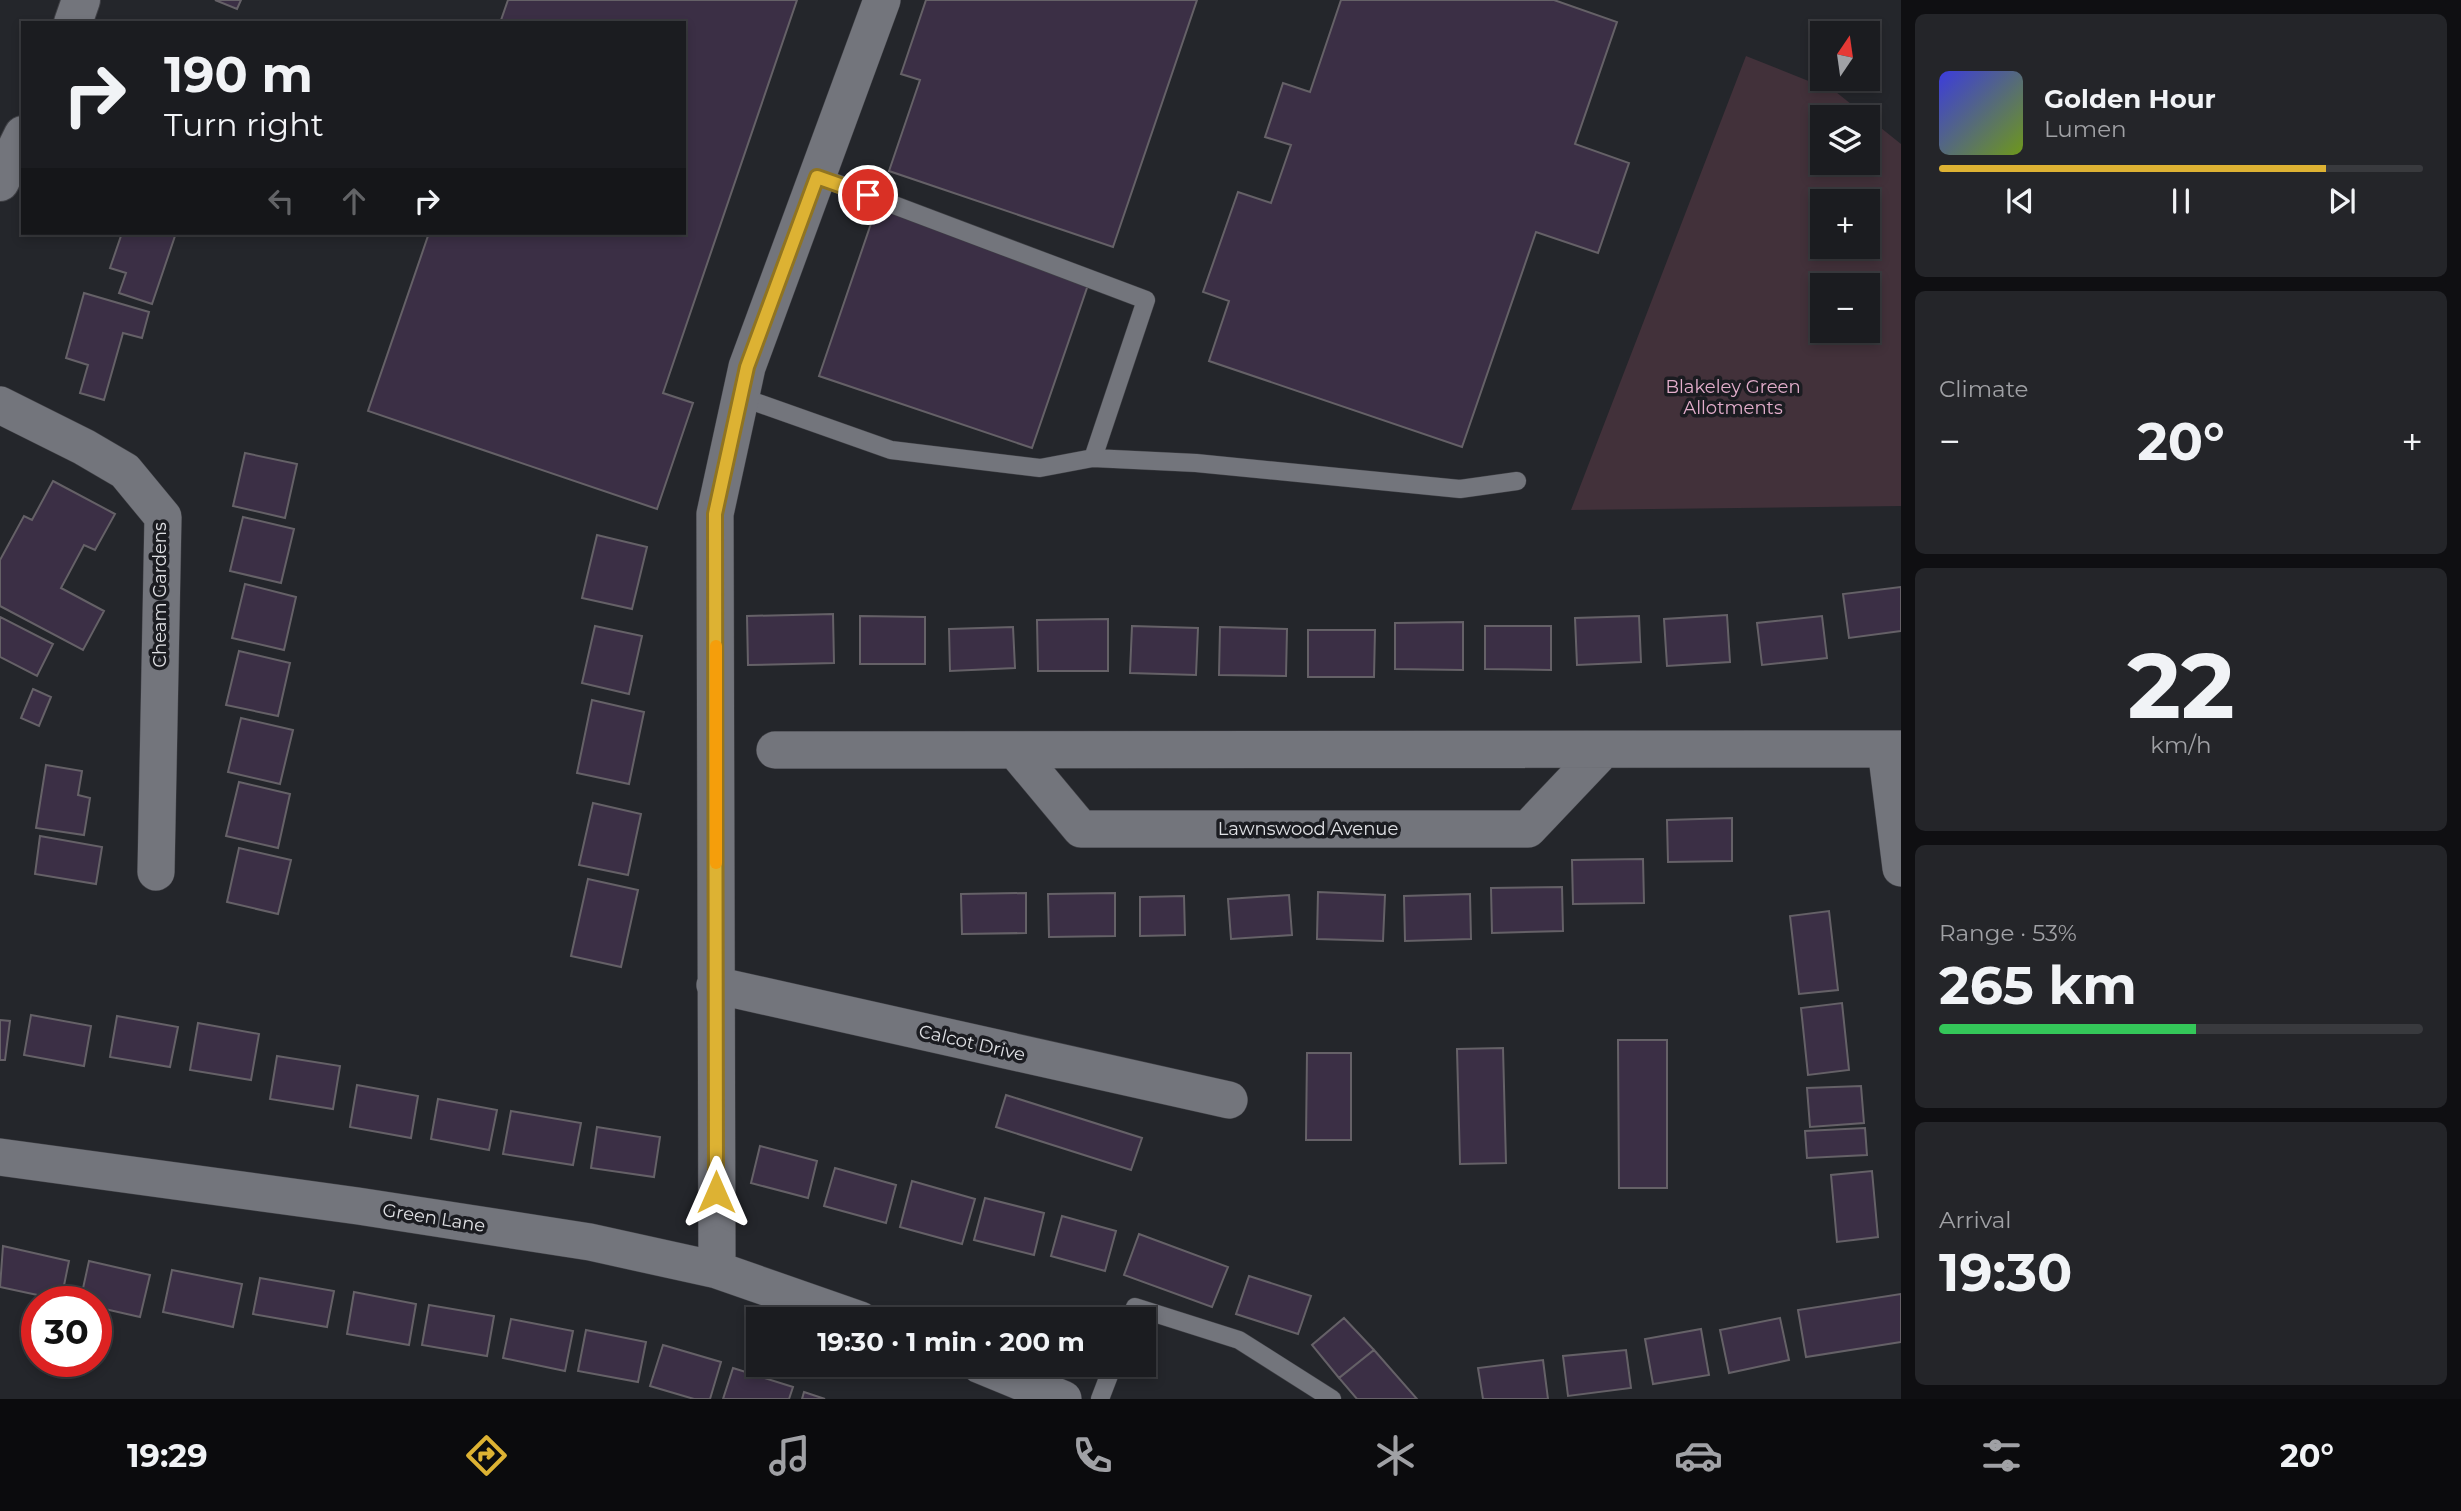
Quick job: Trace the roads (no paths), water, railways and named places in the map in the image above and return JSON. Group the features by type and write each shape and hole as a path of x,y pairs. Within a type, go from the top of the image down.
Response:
{"street":[{"path":"74,21 81,0"},
{"path":"717,1270 715,514 747,367 882,0"},
{"path":"0,182 21,140"},
{"name":"Cheam Gardens","path":"0,405 125,471 163,517 156,872"},
{"path":"775,750 1893,749 1901,868"},
{"name":"Lawnswood Avenue","path":"1015,750 1081,829 1528,829 1603,750"},
{"name":"Calcot Drive","path":"715,985 1229,1100"},
{"name":"Green Lane","path":"0,1157 358,1206 563,1238 717,1270 823,1307"},
{"path":"1009,1377 1063,1399"}],"lane":[{"path":"817,177 1146,300 1093,458"},
{"path":"741,397 891,450 1040,468 1093,458 1196,463 1460,489 1517,481"},
{"path":"1156,1314 1239,1340 1332,1399"},
{"path":"1100,1399 1108,1377"}],"park label":[{"name":"Blakeley Green Allotments","path":"1733,397"}]}
